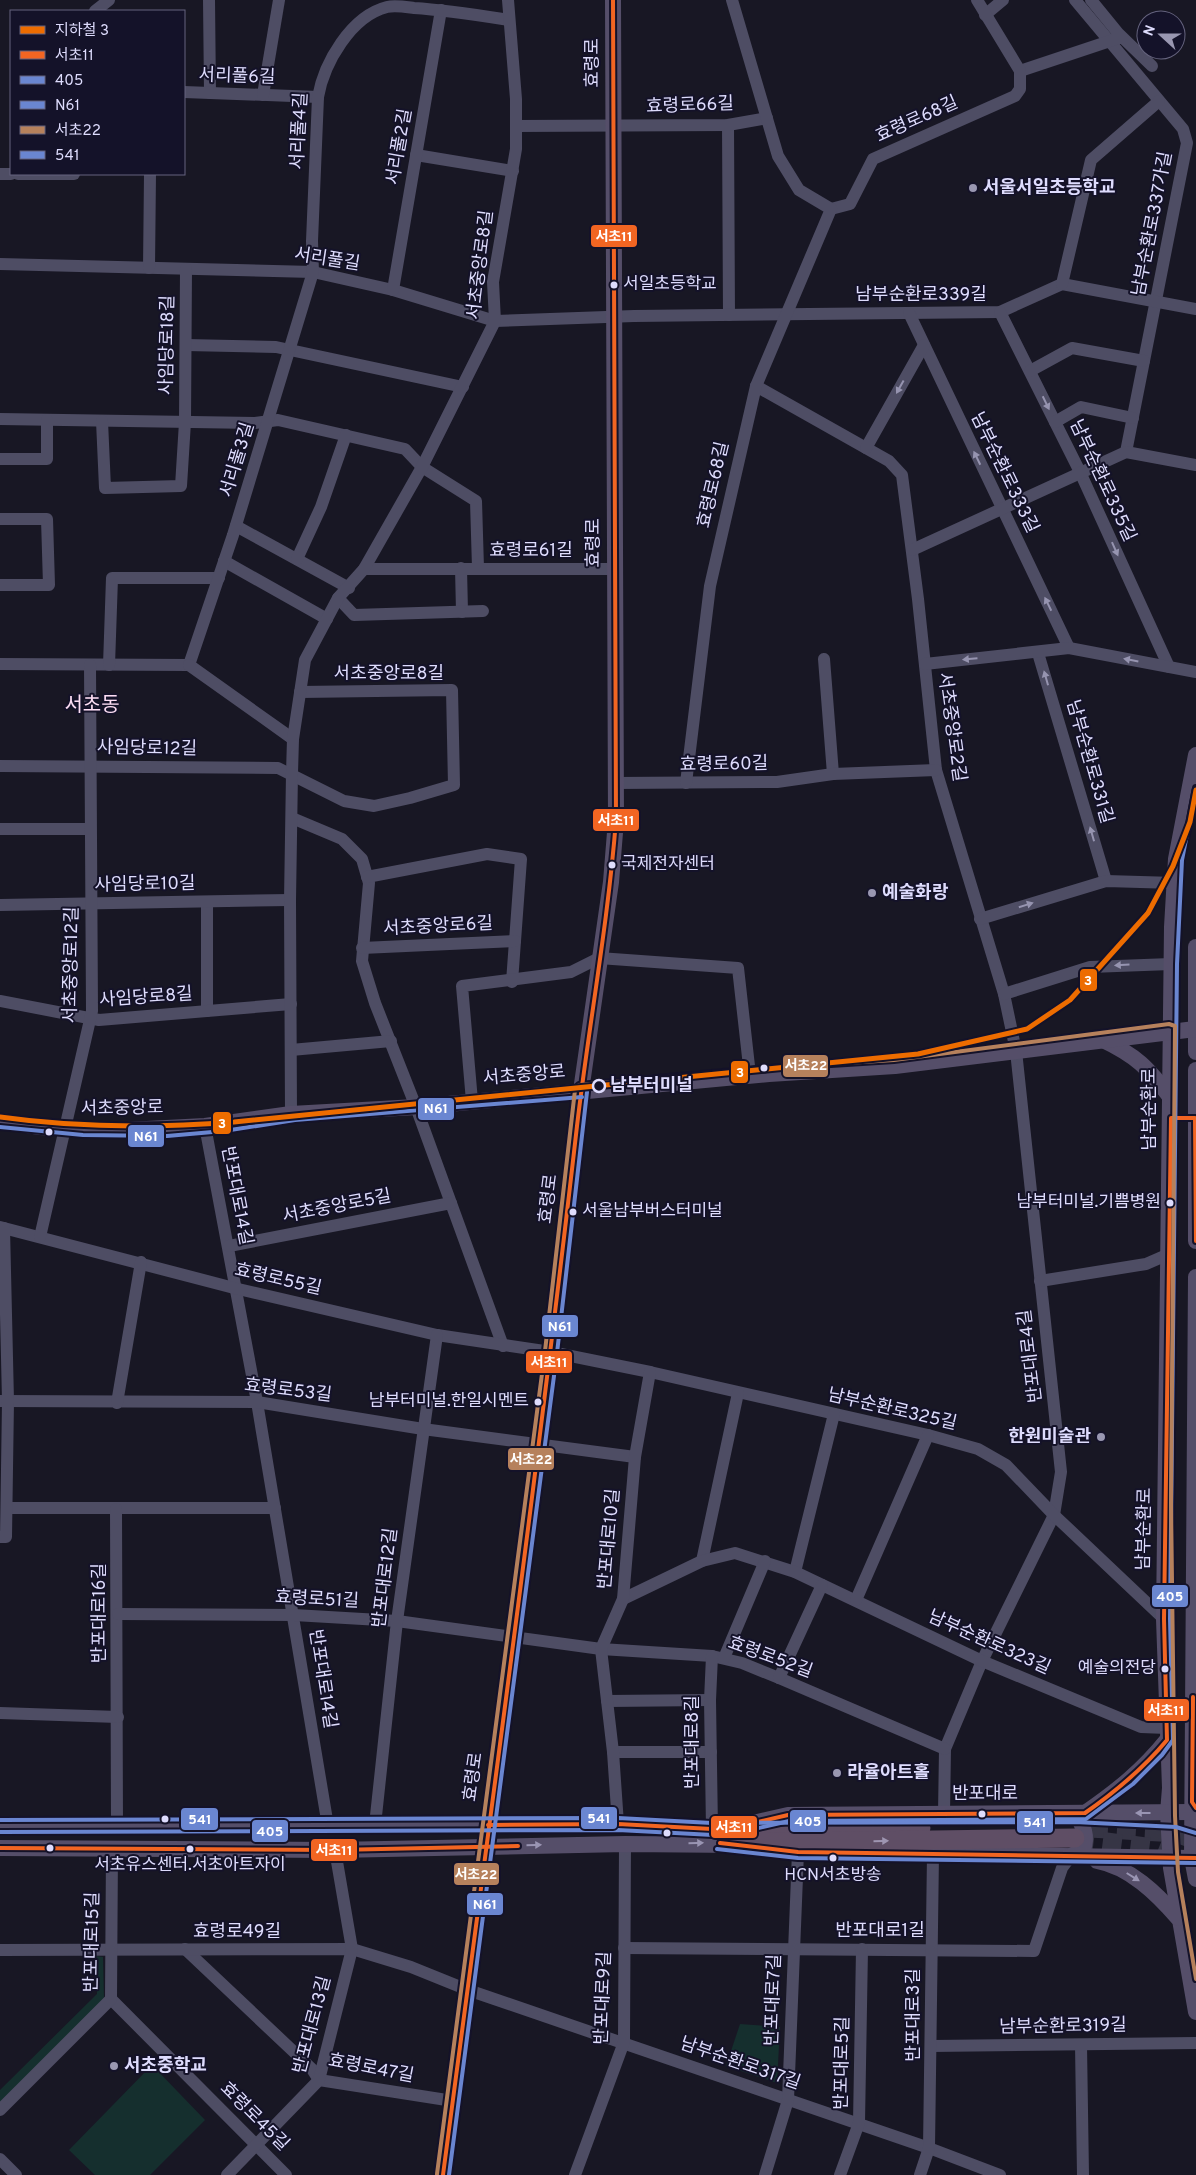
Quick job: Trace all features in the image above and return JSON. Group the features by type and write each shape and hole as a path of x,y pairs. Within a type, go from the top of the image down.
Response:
{"highway":[{"path":"731,1835 1076,1830"}],"main road":[{"name":"효령로","path":"443,2175 551,1352 581,1091 611,882 616,820 613,0"},
{"name":"남부순환로","path":"1196,755 1180,838 1175,883 1171,964 1171,1118 1164,1619 1170,1788 1168,1812 1170,1858 1196,2012"},
{"path":"1196,947 1196,1052"},
{"name":"서초중앙로","path":"0,1121 65,1129 116,1131 205,1126 291,1114 416,1106 750,1075 895,1066 1170,1030 1195,1029"},
{"path":"1100,1039 1136,1058 1146,1066 1171,1098"},
{"path":"1196,1070 1196,1241"},
{"path":"1171,1118 1195,1118"},
{"path":"1196,1277 1192,1812 1192,1858 1196,1879"},
{"path":"1167,1734 1140,1771 1076,1830 1104,1862 1144,1884 1179,1919"},
{"name":"반포대로","path":"0,1826 618,1824 712,1829 798,1852 933,1854 1076,1830 1168,1812 1192,1812"},
{"name":"반포대로","path":"0,1848 335,1850 625,1844 731,1835 788,1815 944,1814 1076,1830 1170,1858 1192,1858"}],"street":[{"path":"209,0 210,93"},
{"path":"263,95 279,0"},
{"name":"서초중앙로8길","path":"291,1114 290,900 292,773 294,739 305,660 338,598 349,588 364,569 422,467 495,321 494,282 516,149 516,99 508,0"},
{"path":"732,0 778,156 799,190 831,209"},
{"path":"977,0 1020,71 1122,37 1152,66 1118,33 1091,0"},
{"path":"985,15 1003,0"},
{"name":"남부순환로337가길","path":"1076,0 1191,137 1187,143 1126,452"},
{"name":"서리풀4길","path":"314,272 312,241 318,96 321,82 335,52 354,27 373,6 441,10 509,20"},
{"name":"서리풀2길","path":"393,290 441,10"},
{"name":"효령로68길","path":"686,783 710,586 756,386 831,209 850,204 873,158 1016,96 1020,90 1020,71"},
{"name":"서리풀6길","path":"185,92 318,96"},
{"path":"1159,101 1091,160 1062,284 1196,309"},
{"name":"효령로66길","path":"614,126 728,125 767,118"},
{"path":"728,125 729,315"},
{"path":"516,126 614,126"},
{"path":"416,156 513,171"},
{"path":"149,268 150,175"},
{"name":"서리풀길","path":"0,264 314,272 393,290 495,321 613,317"},
{"name":"사임당로18길","path":"102,421 105,488 181,486 185,422 186,269"},
{"name":"서리풀3길","path":"189,665 236,526 314,272"},
{"name":"남부순환로339길","path":"613,317 1000,312 1062,284"},
{"name":"남부순환로335길","path":"1000,312 1080,472 1169,667"},
{"name":"남부순환로333길","path":"909,313 1069,648"},
{"path":"186,345 276,348 463,387"},
{"path":"866,448 924,345"},
{"path":"1030,371 1072,348 1144,361"},
{"name":"서초중앙로2길","path":"756,386 889,461 902,475 936,770 1004,994 1016,1051"},
{"path":"1055,422 1081,407 1133,418"},
{"path":"0,419 255,424 278,420 405,449 422,467"},
{"path":"0,459 47,459 47,420"},
{"path":"297,559 322,507 346,435"},
{"path":"912,550 1126,452 1196,464"},
{"name":"효령로61길","path":"422,467 476,501 478,568"},
{"path":"0,519 47,519 49,585 0,585"},
{"path":"236,526 349,588"},
{"path":"224,561 327,619"},
{"path":"461,568 462,612"},
{"name":"효령로61길","path":"364,569 614,569"},
{"path":"109,665 112,578 219,578"},
{"path":"338,598 354,614 483,611"},
{"path":"925,664 1038,653 1069,648 1196,672"},
{"name":"남부순환로331길","path":"1038,653 1106,881"},
{"path":"824,659 833,774"},
{"path":"0,664 189,665 294,739"},
{"name":"서초중앙로12길","path":"65,1129 91,1020 90,665"},
{"name":"서초중앙로8길","path":"292,773 344,802 374,806 454,785 452,690 300,692"},
{"name":"사임당로12길","path":"0,766 278,768 292,773"},
{"name":"효령로60길","path":"615,783 776,782 833,774 936,770"},
{"name":"서초중앙로6길","path":"292,818 342,839 362,859 369,883 362,961 416,1106"},
{"path":"0,829 90,829"},
{"path":"367,877 487,854 521,859 512,982"},
{"path":"980,919 1106,881 1175,883"},
{"name":"사임당로10길","path":"0,905 290,900"},
{"name":"사임당로8길","path":"207,902 208,1011"},
{"name":"서초중앙로6길","path":"362,948 515,941"},
{"path":"472,1101 462,986 512,982 571,972 599,958 738,968 750,1075"},
{"path":"1004,994 1090,967 1171,964"},
{"name":"사임당로8길","path":"0,1001 91,1020 291,1004"},
{"path":"291,1050 391,1041"},
{"name":"반포대로4길","path":"944,1814 945,1749 982,1661 1054,1515 1062,1472 1016,1051"},
{"path":"416,1106 503,1346"},
{"name":"반포대로14길","path":"205,1126 257,1402 328,1826"},
{"name":"서초중앙로","path":"40,1236 65,1129"},
{"name":"서초중앙로5길","path":"229,1246 451,1203"},
{"path":"0,1537 6,1537 7,1508 2,1228"},
{"name":"효령로55길","path":"2,1228 141,1262 234,1288 437,1335 551,1352"},
{"path":"1040,1281 1146,1264 1169,1254"},
{"path":"117,1403 141,1262"},
{"name":"반포대로12길","path":"375,1825 397,1622 437,1335"},
{"name":"남부순환로325길","path":"551,1352 650,1372 928,1435 978,1449 1006,1465 1054,1515 1164,1619"},
{"name":"반포대로10길","path":"601,1650 623,1599 635,1457 650,1372"},
{"path":"702,1561 738,1393"},
{"name":"효령로53길","path":"4,1401 117,1403 257,1402 423,1429 538,1444"},
{"path":"795,1572 834,1414"},
{"path":"856,1600 928,1435"},
{"path":"538,1444 635,1457"},
{"path":"7,1508 275,1508"},
{"name":"반포대로16길","path":"116,1509 118,1614 117,1826"},
{"name":"남부순환로323길","path":"623,1599 702,1561 736,1553 795,1572 982,1661 1141,1727 1167,1734"},
{"path":"718,1657 765,1561"},
{"path":"779,1678 822,1585"},
{"name":"효령로51길","path":"118,1614 294,1615 397,1622 513,1637"},
{"name":"효령로52길","path":"513,1637 601,1650 718,1657 779,1678 945,1749"},
{"path":"601,1650 613,1752 618,1824"},
{"name":"반포대로8길","path":"712,1829 710,1700 718,1657"},
{"path":"607,1701 710,1700"},
{"path":"0,1713 118,1717"},
{"path":"613,1752 710,1752"},
{"name":"반포대로1길","path":"624,1948 1034,1951 1076,1830"},
{"name":"반포대로9길","path":"575,2175 624,2042 625,1844"},
{"name":"반포대로15길","path":"0,2110 111,1999 112,1849"},
{"name":"반포대로13길","path":"226,2175 319,2080 352,1949 335,1850"},
{"name":"반포대로7길","path":"765,2175 788,2100 798,1852"},
{"name":"반포대로3길","path":"920,2175 929,2148 933,1854"},
{"name":"효령로47길","path":"185,1949 312,2069 319,2080 453,2101"},
{"name":"효령로49길","path":"0,1950 352,1949 411,1967 468,1990"},
{"name":"반포대로5길","path":"840,2175 859,2123 862,1949"},
{"name":"남부순환로317길","path":"468,1990 859,2123 1000,2175"},
{"name":"효령로45길","path":"111,1999 286,2175"},
{"name":"남부순환로319길","path":"931,2046 1196,2043"},
{"path":"1081,2045 1084,2175"},
{"path":"0,2159 16,2175"}],"green space":[{"path":"96,1956 103,1957 104,1999 0,2103 0,2090 97,1994"},
{"path":"740,2024 780,2027 777,2083 726,2066"},
{"path":"152,2065 205,2120 150,2175 95,2175 69,2150"}],"tunnel":[{"path":"1089,1828 1176,1833 1196,1840"},
{"path":"1075,1838 1154,1848 1181,1859"}],"metro line":[{"name":"3","path":"0,1117 29,1121 117,1126 234,1122 918,1054 1027,1029 1070,1000 1148,913 1173,866 1190,822 1196,790"}],"transit line":[{"name":"서초11","path":"443,2175 613,859 616,820 613,0"},
{"name":"405","path":"0,1832 618,1830 713,1835 737,1833 789,1821 1086,1819 1133,1784 1162,1755 1173,1740 1170,1619 1177,964 1182,860 1196,788"},
{"name":"서초22","path":"437,2174 545,1351 575,1090 579,1085 768,1068 894,1060 1169,1024 1175,1026 1171,1504 1175,1816 1178,1872 1196,1979"},
{"name":"N61","path":"449,2175 557,1353 587,1092"},
{"name":"N61","path":"0,1127 83,1135 167,1136 224,1131 295,1120 582,1097"},
{"name":"서초11","path":"488,1825 618,1824 712,1829 736,1827 788,1815 1085,1813 1118,1788 1148,1761 1167,1740 1164,1619 1171,1118 1195,1118 1196,1241"},
{"name":"서초11","path":"1193,1697 1192,1802 1196,1808"},
{"name":"541","path":"0,1820 618,1818 712,1823 1075,1822 1176,1827 1196,1833"},
{"name":"서초11","path":"720,1843 798,1852 1196,1858"},
{"name":"서초11","path":"0,1848 335,1850 518,1846"},
{"name":"405","path":"717,1849 798,1858 1196,1863"}],"place":[{"name":"서울서일초등학교","path":"973,188"},
{"name":"서일초등학교","path":"614,285"},
{"name":"국제전자센터","path":"612,865"},
{"name":"예술화랑","path":"872,893"},
{"name":"남부터미널","path":"599,1086"},
{"name":"남부터미널.기쁨병원","path":"1170,1203"},
{"name":"서울남부버스터미널","path":"573,1212"},
{"name":"남부터미널.한일시멘트","path":"538,1402"},
{"name":"한원미술관","path":"1101,1437"},
{"name":"예술의전당","path":"1165,1669"},
{"name":"라율아트홀","path":"837,1773"},
{"name":"서초유스센터.서초아트자이","path":"190,1849"},
{"name":"HCN서초방송","path":"833,1858"},
{"name":"서초중학교","path":"114,2066"}],"district":[{"name":"서초동","path":"92,706"}]}
